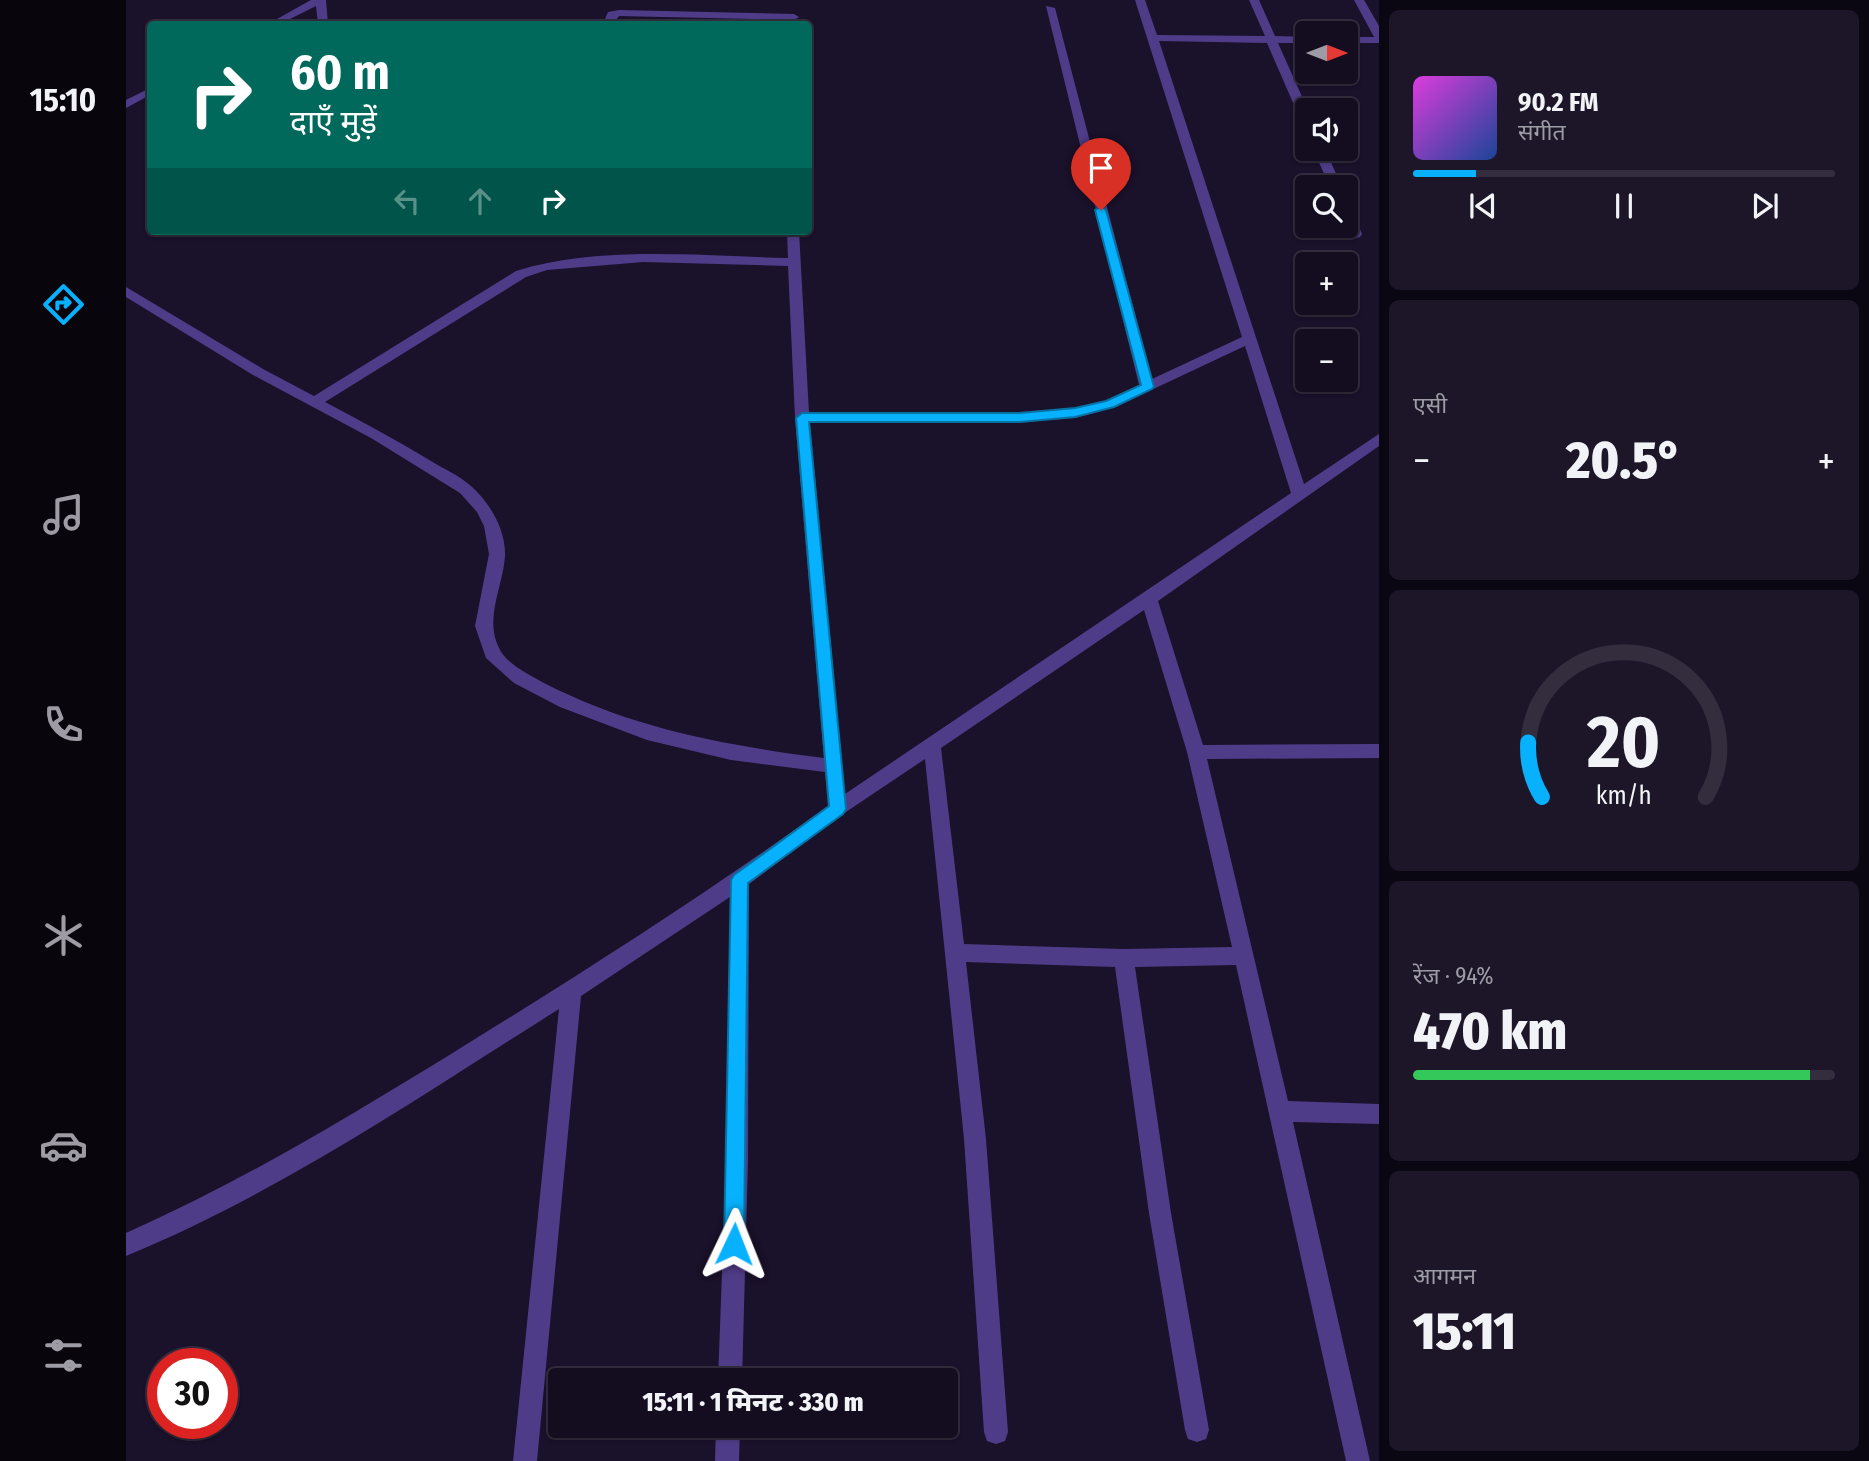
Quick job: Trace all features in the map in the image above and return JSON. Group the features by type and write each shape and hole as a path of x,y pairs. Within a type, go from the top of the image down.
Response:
{"street":[{"path":"279,21 321,0 323,21"},
{"path":"1140,0 1299,493"},
{"path":"1254,0 1297,98"},
{"path":"1358,39 1379,38 1359,0"},
{"path":"1050,8 1147,387"},
{"path":"609,21 612,14 619,13 794,17"},
{"path":"1154,38 1295,40"},
{"path":"126,105 147,93"},
{"path":"793,235 802,418 837,809"},
{"path":"314,402 488,292 521,274 545,266 643,258 794,262"},
{"path":"126,291 258,372 376,435 465,489 483,509 492,526 497,554 483,626 492,654 520,678 566,702 647,733 731,753 834,766"},
{"path":"802,418 1020,417 1075,413 1110,404 1250,338"},
{"path":"126,1245 193,1214 332,1138 571,991 740,880 837,809 1149,599 1379,439"},
{"path":"1149,599 1196,752 1358,1461"},
{"path":"932,744 957,954 975,1139 996,1432"},
{"path":"1196,752 1379,751"},
{"path":"730,1368 737,1161 740,880"},
{"path":"957,954 1124,958 1244,956"},
{"path":"1124,958 1160,1213 1197,1430"},
{"path":"525,1461 571,991"},
{"path":"1280,1111 1379,1114"},
{"path":"727,1461 728,1438"}],"route":[{"path":"734,1244 740,880 837,809 802,418 1020,417 1075,413 1110,404 1147,387 1101,210"}]}
